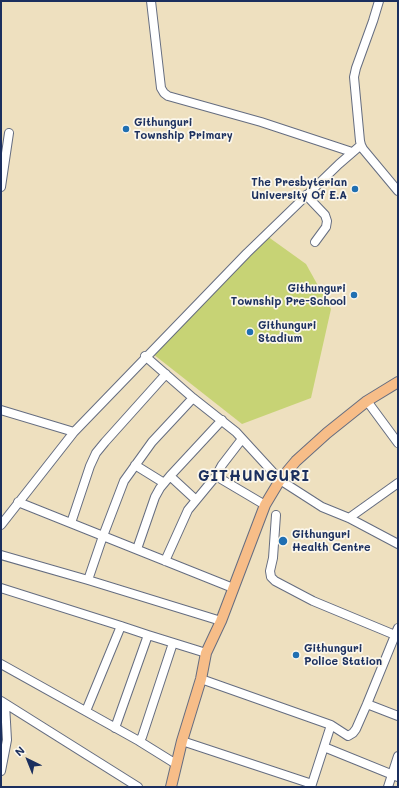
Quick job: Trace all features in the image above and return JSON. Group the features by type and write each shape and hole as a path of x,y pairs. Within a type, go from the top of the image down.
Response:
{"main road":[{"path":"172,787 176,764 201,679 206,653 221,621 265,505 280,480 306,451 327,432 367,401 398,382"}],"street":[{"path":"151,1 161,88 164,93 168,96 261,122 352,152"},
{"path":"379,1 354,77 361,145 398,191"},
{"path":"1,187 9,133"},
{"path":"1,525 74,432 145,356 306,195 361,145"},
{"path":"306,195 325,215 327,221 326,227 315,242"},
{"path":"145,356 193,398 236,432 280,480 322,507 349,518 398,544"},
{"path":"71,522 90,466 96,453 166,374"},
{"path":"88,580 124,481 152,442 193,398"},
{"path":"367,401 398,443"},
{"path":"1,410 74,432"},
{"path":"137,549 155,497 164,483 222,420"},
{"path":"165,561 188,510 216,476 222,465 242,439"},
{"path":"135,465 164,483"},
{"path":"170,476 196,500"},
{"path":"216,476 265,505"},
{"path":"349,518 398,483"},
{"path":"18,502 233,588"},
{"path":"201,679 331,725 348,736 353,733 367,704 397,631 313,601 275,581 271,577 270,571 273,558 276,515"},
{"path":"1,555 221,621"},
{"path":"1,588 206,653"},
{"path":"86,711 121,626"},
{"path":"115,728 148,635"},
{"path":"139,741 142,737 173,643"},
{"path":"1,664 139,741 176,764"},
{"path":"1,771 4,739 3,702"},
{"path":"3,702 138,787"},
{"path":"367,704 398,716"},
{"path":"182,741 311,785 331,725"},
{"path":"324,747 395,776"},
{"path":"388,787 395,776 398,756"}],"green space":[{"name":"Githunguri Stadium","path":"267,236 306,264 331,309 311,398 242,424 153,354"}],"place":[{"name":"Githunguri Township Primary","path":"126,129"},
{"name":"The Presbyterian University Of E.A","path":"355,189"},
{"name":"Githunguri Township Pre-School","path":"354,295"},
{"name":"Githunguri Stadium","path":"250,332"},
{"name":"Githunguri Health Centre","path":"283,541"},
{"name":"Githunguri Police Station","path":"296,655"}],"district":[{"name":"GITHUNGURI","path":"254,476"}]}
